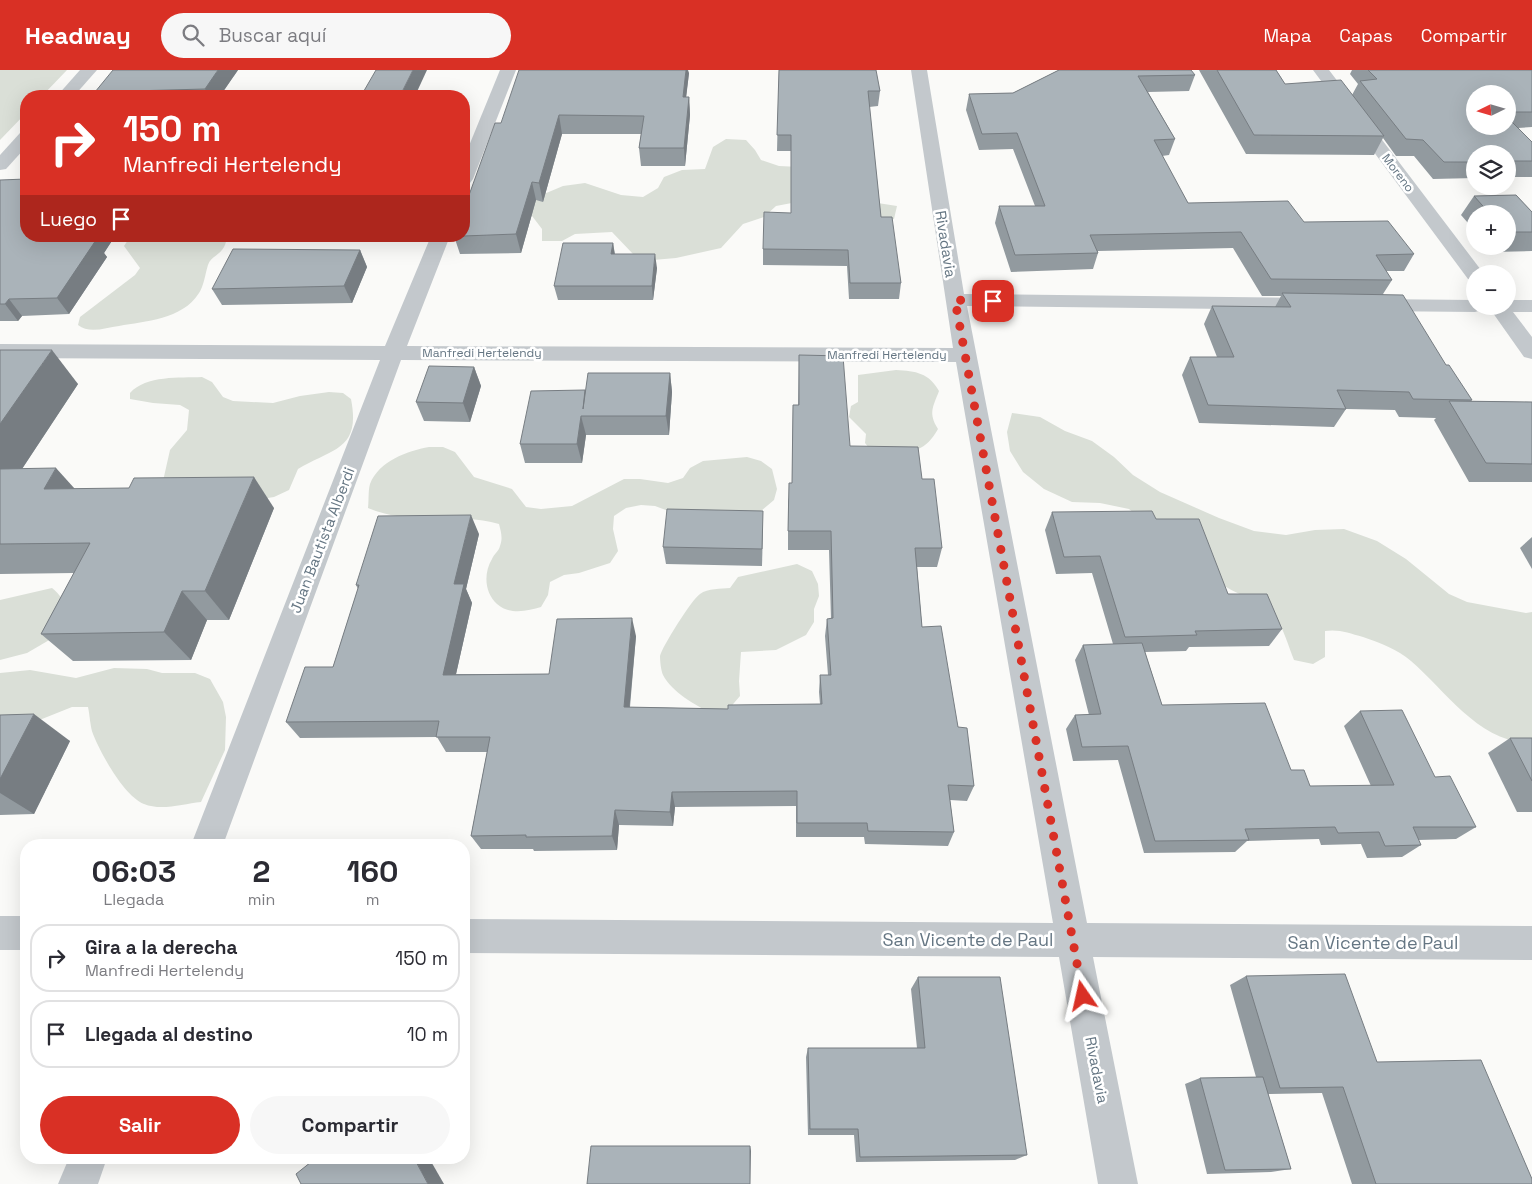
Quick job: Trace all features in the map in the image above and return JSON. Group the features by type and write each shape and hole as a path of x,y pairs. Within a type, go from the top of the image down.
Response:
{"street":[{"path":"71,90 89,70"},
{"path":"470,164 508,70"},
{"name":"Rivadavia","path":"919,70 955,300 1118,1184"},
{"name":"Moreno","path":"1321,70 1467,265"},
{"path":"0,165 20,143"},
{"name":"Juan Bautista Alberdi","path":"209,839 393,353 439,242"},
{"path":"955,300 1466,306"},
{"path":"1516,306 1532,306"},
{"path":"1505,315 1532,352"},
{"name":"Manfredi Hertelendy","path":"0,351 965,355"},
{"path":"0,933 20,933"},
{"name":"San Vicente de Paul","path":"470,936 1532,943"},
{"path":"78,1184 86,1164"}],"shaded area":[{"path":"0,70 67,70 48,90 20,90 20,119 0,140"},
{"path":"726,139 746,140 761,160 779,166 800,167 852,199 897,206 894,219 871,222 797,202 776,206 764,217 743,224 721,248 676,258 653,260 633,254 612,232 575,234 562,241 542,241 542,229 529,212 475,194 544,194 563,186 585,183 621,195 643,197 658,188 664,177 682,170 705,169 713,147"},
{"path":"127,242 226,242 223,249 209,263 199,293 183,309 162,318 97,330 82,328 78,325 80,317 135,275 140,268 124,246"},
{"path":"896,370 921,374 935,385 939,391 932,414 938,429 925,445 910,452 873,453 865,443 866,434 849,417 851,406 858,402 858,375"},
{"path":"202,377 212,382 223,397 233,401 273,403 300,396 329,392 343,393 351,399 352,428 348,438 341,445 298,469 289,490 274,497 243,502 163,481 170,450 187,430 189,410 180,405 130,399 130,393 137,387 154,380"},
{"path":"1012,413 1040,417 1065,431 1092,441 1114,457 1133,475 1160,492 1219,518 1254,531 1286,535 1315,530 1344,529 1377,541 1406,559 1449,594 1467,602 1526,613 1532,612 1532,743 1513,741 1496,735 1480,725 1465,714 1406,657 1363,637 1339,631 1325,631 1325,657 1313,664 1294,660 1281,626 1270,612 1256,602 1214,580 1129,509 1100,503 1072,502 1044,489 1023,472 1010,451 1007,432"},
{"path":"429,447 443,447 455,452 474,477 512,489 526,507 541,509 572,506 624,479 668,483 683,478 690,468 703,461 747,457 761,461 772,469 777,489 774,500 755,516 682,516 655,506 641,505 626,508 614,516 613,529 618,551 610,563 579,573 564,575 550,582 548,595 541,607 525,611 513,611 507,610 493,600 488,589 486,577 489,565 501,543 499,524 467,519 416,518 384,513 368,508 370,484 380,469 403,454"},
{"path":"797,564 812,571 818,584 819,596 814,609 814,622 806,635 776,650 741,652 740,696 728,710 711,713 691,702 672,687 662,673 660,656 678,624 700,594 715,589 730,588 738,577"},
{"path":"52,588 61,598 65,608 63,632 27,653 0,660 0,600"},
{"path":"114,668 147,669 162,673 195,673 210,679 223,702 226,717 225,750 201,802 158,807 136,800 121,784 102,752 92,731 88,707 72,707 32,723 0,729 0,673 30,670 76,678"}],"building":[{"path":"113,70 218,70 205,89 97,90"},
{"path":"376,70 413,70 403,90 364,90"},
{"path":"519,70 686,70 683,97 689,97 684,148 639,148 644,116 559,115 539,183 532,182 516,234 470,236 470,192 495,123 501,123"},
{"path":"779,70 876,70 880,91 868,91 881,217 892,217 901,283 850,283 848,250 763,249 764,212 791,213 791,135 777,135"},
{"path":"1059,70 1191,70 1195,75 1138,76 1175,139 1154,140 1188,203 1288,201 1304,222 1388,221 1414,254 1376,255 1392,280 1271,279 1241,232 1090,235 1098,253 1015,255 999,206 1045,206 1017,133 982,134 969,94 1013,93"},
{"path":"1217,70 1276,70 1285,84 1341,80 1384,136 1254,135"},
{"path":"1368,70 1532,70 1532,112 1516,112 1516,85 1466,85 1466,135 1516,135 1516,126 1532,142 1532,161 1516,161 1516,145 1466,145 1466,162 1444,162 1423,140 1406,139 1360,81 1377,79"},
{"path":"20,179 20,242 95,242 57,298 9,299 5,304 0,304 0,180"},
{"path":"1516,195 1532,212 1532,232 1516,232 1516,205 1482,205 1474,196"},
{"path":"563,243 613,243 611,254 655,254 652,286 554,286"},
{"path":"233,249 360,250 344,286 212,289"},
{"path":"1282,293 1403,295 1446,365 1449,365 1472,400 1413,399 1409,392 1337,390 1346,409 1208,405 1190,357 1234,357 1212,306 1291,307"},
{"path":"0,350 52,350 0,424"},
{"path":"799,355 843,356 850,446 918,447 922,479 934,479 942,548 915,548 922,627 941,626 958,727 967,728 974,786 948,785 954,832 868,831 867,823 797,823 797,791 672,792 670,812 615,810 612,836 471,836 490,737 436,737 439,721 286,722 305,667 333,667 378,516 471,515 454,584 464,584 443,675 549,674 557,619 632,618 624,707 728,709 728,705 822,704 820,675 831,675 827,619 833,618 831,531 788,531 789,483 792,483 793,405 799,405"},
{"path":"429,366 474,367 463,403 416,402"},
{"path":"588,373 670,373 666,416 581,416 577,444 520,444 531,391 585,390 583,409"},
{"path":"1449,401 1532,402 1532,464 1486,463"},
{"path":"56,468 44,489 129,488 134,478 254,477 205,591 182,591 164,632 41,634 90,543 0,544 0,469"},
{"path":"667,509 763,511 762,549 663,547"},
{"path":"1152,511 1156,519 1199,519 1228,594 1267,594 1282,629 1195,631 1197,635 1125,637 1100,556 1064,557 1052,512"},
{"path":"1142,643 1162,705 1265,703 1291,770 1304,770 1310,786 1394,785 1360,711 1402,710 1435,777 1450,776 1476,827 1413,827 1421,845 1385,846 1379,832 1338,833 1335,827 1245,829 1249,840 1155,841 1128,746 1082,747 1075,715 1101,714 1083,645"},
{"path":"34,714 0,779 0,715"},
{"path":"1510,738 1532,738 1532,781"},
{"path":"1345,974 1377,1062 1481,1060 1532,1179 1532,1184 1376,1184 1343,1087 1280,1088 1246,976"},
{"path":"918,977 1000,977 1027,1155 860,1157 858,1129 810,1129 808,1048 925,1048"},
{"path":"1263,1077 1291,1169 1225,1170 1200,1078"},
{"path":"591,1146 750,1146 750,1184 587,1184"},
{"path":"308,1164 417,1164 428,1184 301,1184 296,1174"}],"route":[{"path":"993,301 955,300 1083,996"}]}
